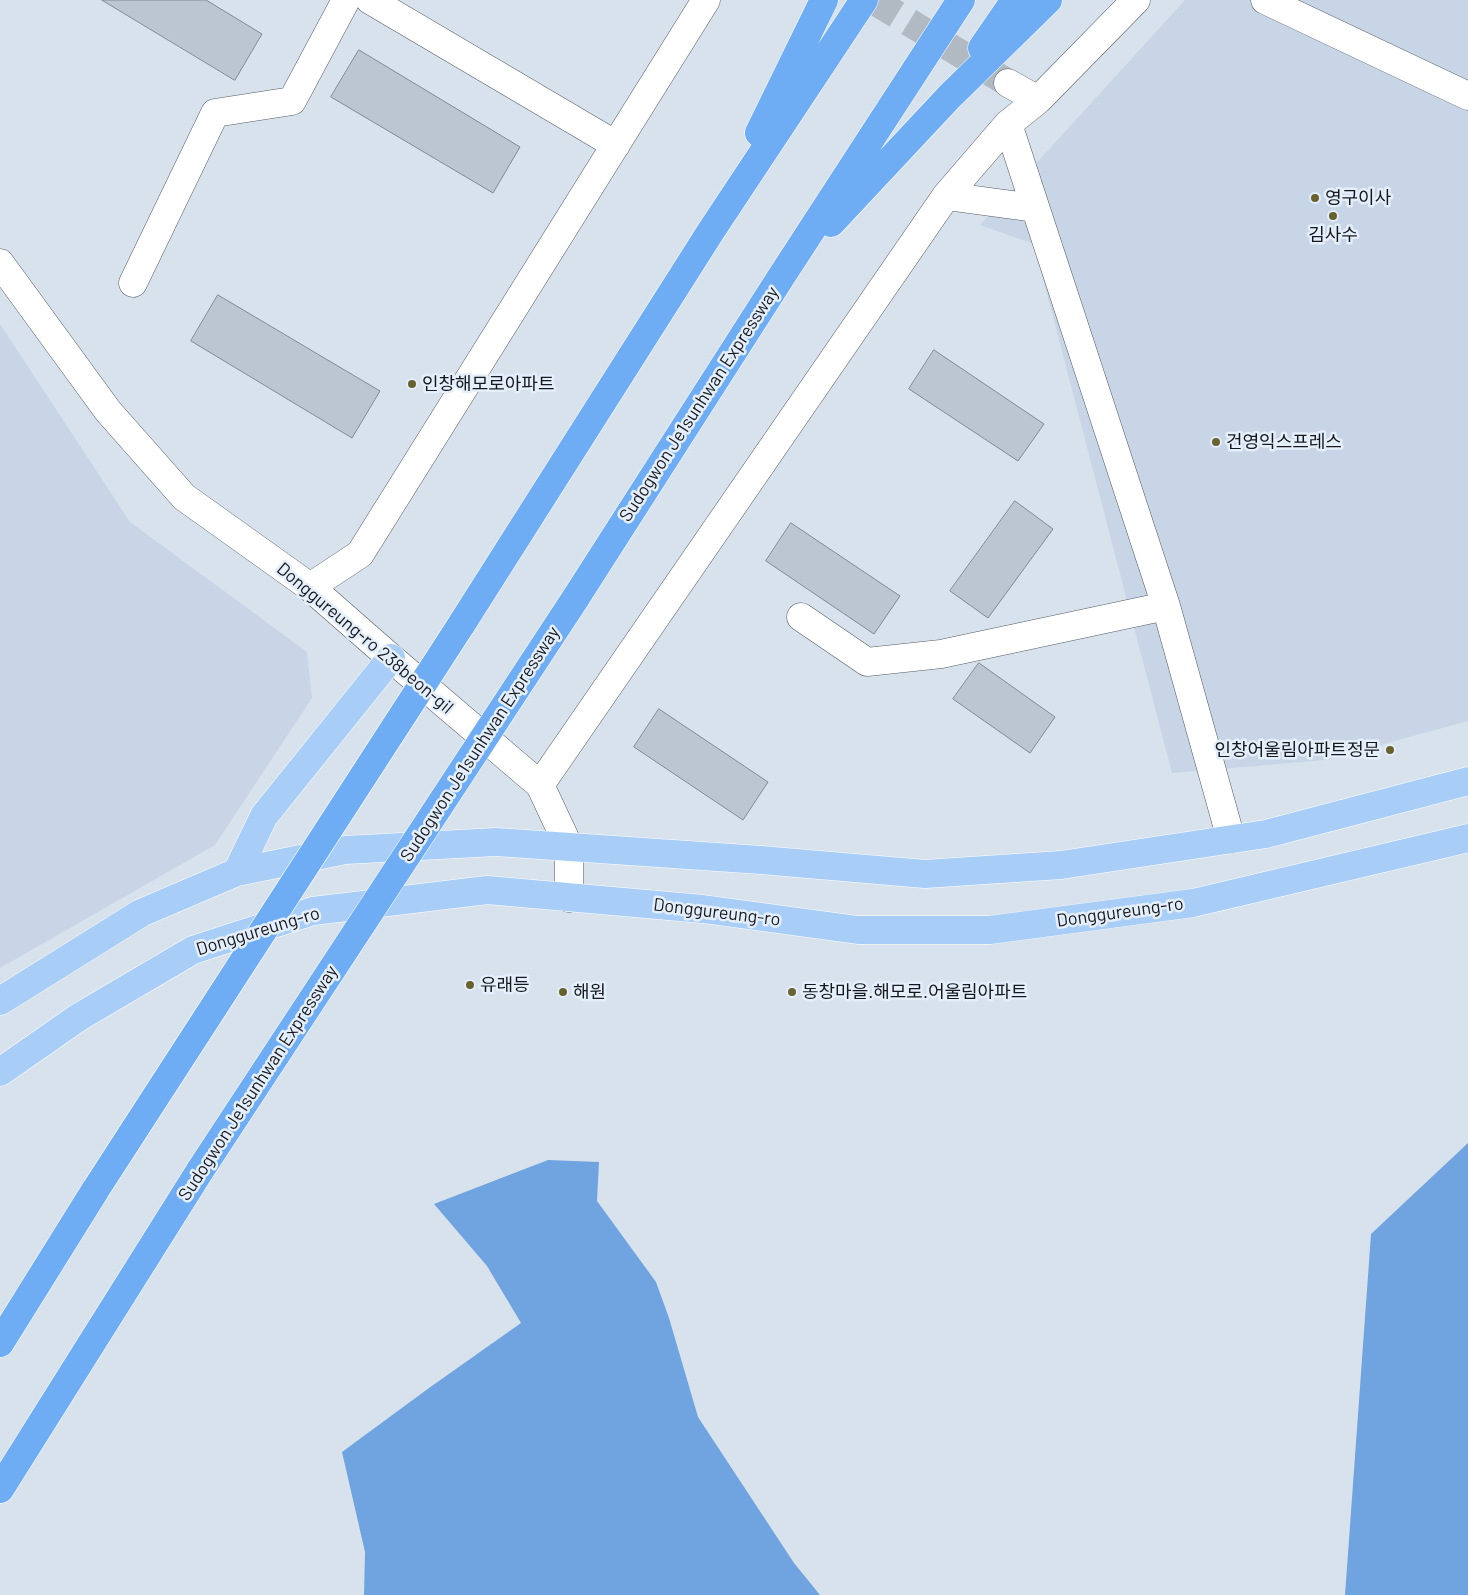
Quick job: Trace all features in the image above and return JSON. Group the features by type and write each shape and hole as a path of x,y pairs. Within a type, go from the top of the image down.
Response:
{"highway":[{"path":"711,231 824,0"},
{"path":"0,1343 96,1189 461,626 711,231 864,0"},
{"name":"Sudogwon Je1sunhwan Expressway","path":"0,1489 201,1170 575,599 961,0"},
{"path":"949,97 1015,0"},
{"path":"781,277 949,97 1048,0"}],"main road":[{"path":"237,872 264,816 391,658"},
{"path":"0,1001 141,913 237,872 345,850 496,842 752,859 925,874 1061,864 1266,834 1468,781"},
{"name":"Donggureung-ro","path":"0,1070 79,1017 193,950 313,910 486,890 704,909 858,930 990,930 1193,903 1468,838"}],"street":[{"path":"133,283 215,113 292,101 346,0"},
{"path":"370,0 616,145"},
{"path":"310,587 360,554 706,0"},
{"path":"540,785 946,196 1008,124 1038,100 1136,0"},
{"path":"1265,0 1468,96"},
{"path":"1008,83 1038,100"},
{"path":"1008,124 1166,606 1231,839"},
{"path":"946,196 1036,208"},
{"name":"Donggureung-ro 238beon-gil","path":"0,263 108,411 184,497 310,587 540,785 569,847 570,898"},
{"path":"801,617 867,662 941,654 1166,606"}],"shaded area":[{"path":"1185,0 1468,0 1468,721 1325,760 1172,773 1034,244 980,225"},
{"path":"0,324 130,522 307,652 312,698 215,845 0,968"},
{"path":"1468,1143 1468,1595 1345,1595 1371,1234"},
{"path":"548,1160 599,1162 597,1201 656,1282 669,1318 698,1417 794,1563 820,1595 364,1595 365,1552 342,1452 521,1323 487,1266 434,1204"}],"building":[{"path":"102,0 206,0 262,34 235,80"},
{"path":"359,50 520,147 493,193 331,97"},
{"path":"218,295 380,391 352,438 191,341"},
{"path":"934,350 1044,424 1018,461 909,389"},
{"path":"1015,501 1053,529 988,618 950,591"},
{"path":"791,523 900,596 874,634 766,561"},
{"path":"979,663 1055,717 1030,753 953,699"},
{"path":"659,709 768,782 743,820 634,747"}],"tunnel":[{"path":"873,0 1008,83"}],"place":[{"name":"영구이사","path":"1315,198"},
{"name":"김사수","path":"1333,216"},
{"name":"인창해모로아파트","path":"412,384"},
{"name":"건영익스프레스","path":"1216,442"},
{"name":"인창어울림아파트정문","path":"1390,750"},
{"name":"유래등","path":"470,985"},
{"name":"해원","path":"563,992"},
{"name":"동창마을.해모로.어울림아파트","path":"792,992"}]}
